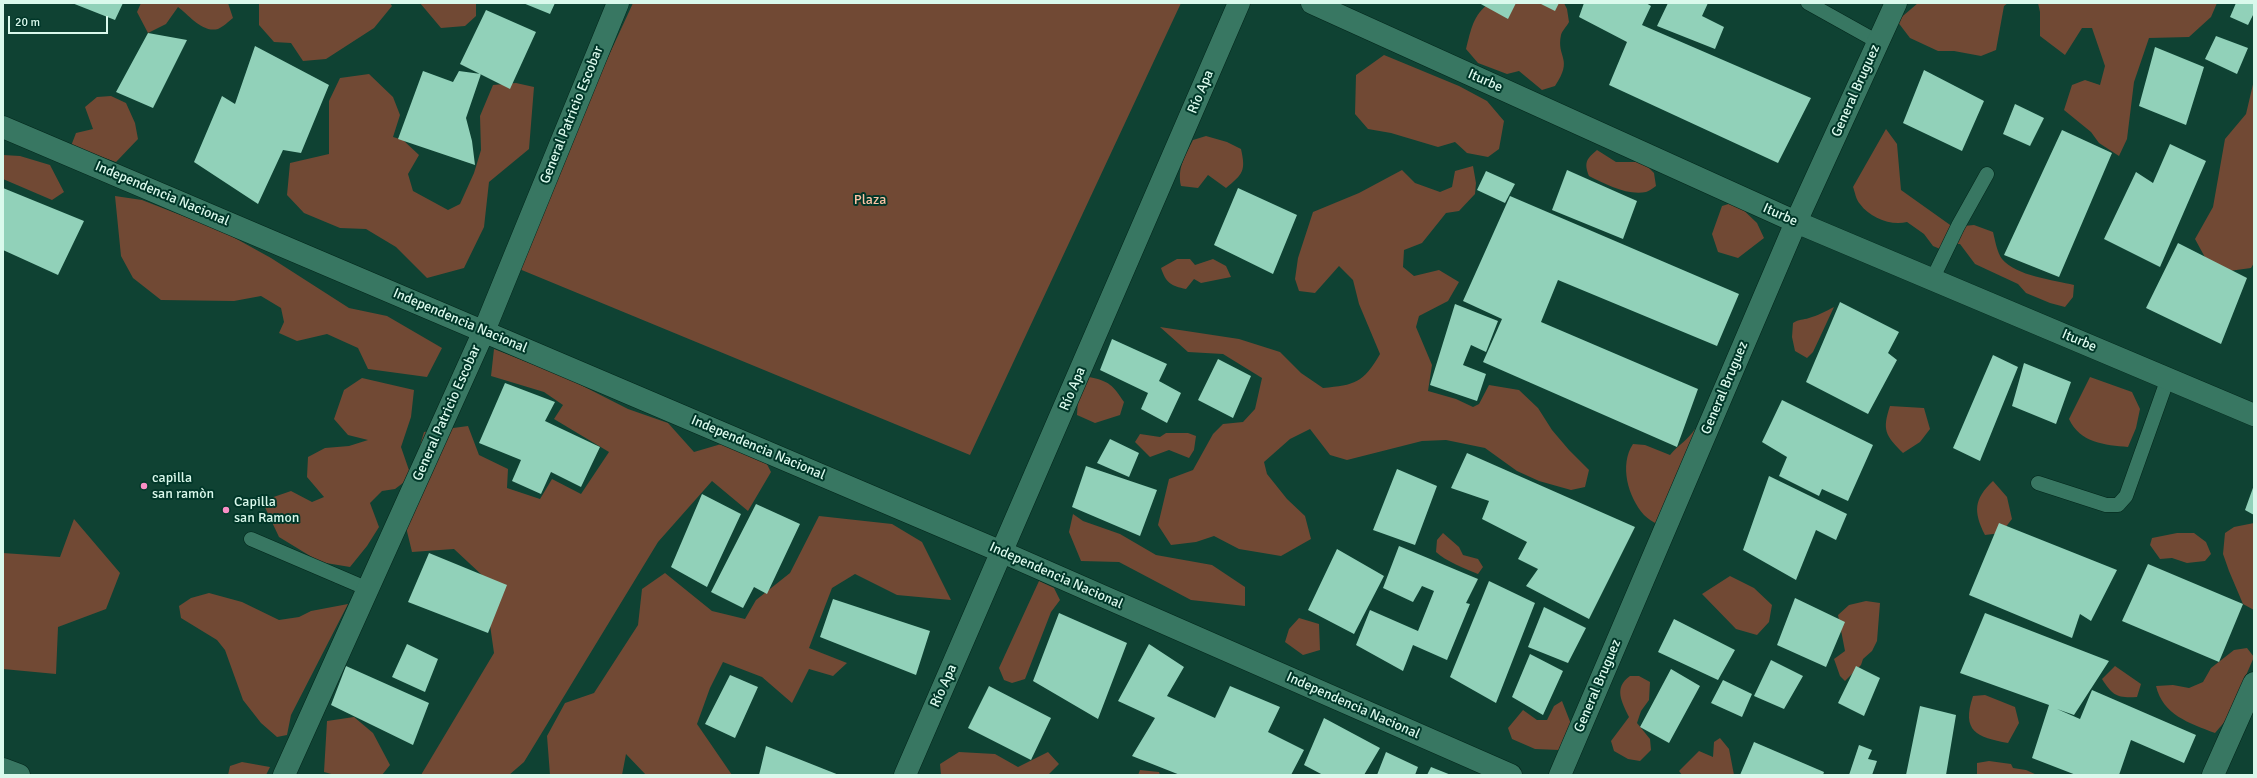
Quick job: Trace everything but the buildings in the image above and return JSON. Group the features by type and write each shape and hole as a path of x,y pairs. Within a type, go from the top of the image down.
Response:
{"street":[{"name":"General Patricio Escobar","path":"284,775 484,331 618,3"},
{"name":"Río Apa","path":"905,775 1239,3"},
{"name":"Iturbe","path":"1312,3 1796,222 2254,414"},
{"name":"General Bruguez","path":"1560,775 1796,222 1896,3"},
{"name":"Independencia Nacional","path":"3,127 1002,552 1511,775"},
{"path":"2213,775 2254,683"},
{"path":"3,769 20,775"}],"lane":[{"path":"1808,3 1878,42"},
{"path":"1932,280 1958,226 1987,174"},
{"path":"2038,483 2106,505 2118,505 2126,496 2168,378"},
{"path":"251,539 368,589"}],"green space":[{"path":"141,3 228,3 233,18 220,28 212,30 201,26 178,7 166,24 148,33 137,12"},
{"path":"259,3 390,3 392,6 374,28 326,59 303,61 291,43 274,42 259,25"},
{"path":"420,3 476,3 476,16 465,26 441,28"},
{"name":"Plaza","path":"633,3 1181,3 970,455 512,266"},
{"path":"1490,3 1564,3 1567,9 1569,22 1561,35 1560,43 1564,64 1561,77 1555,86 1542,90 1519,71 1507,74 1478,63 1466,49 1476,17 1484,7"},
{"path":"1918,3 2008,3 2004,6 1996,50 1981,56 1954,51 1938,51 1910,38 1897,21"},
{"path":"2038,3 2217,3 2211,17 2189,37 2149,38 2134,82 2127,139 2119,156 2099,143 2091,132 2064,110 2072,85 2085,80 2100,85 2105,66 2092,28 2082,28 2065,55 2040,36 2040,12"},
{"path":"1384,55 1459,86 1487,101 1504,121 1499,149 1488,157 1467,153 1455,142 1438,147 1391,133 1368,129 1355,114 1356,75"},
{"path":"369,74 393,97 400,115 393,137 403,140 419,155 408,174 413,191 448,210 460,204 474,173 481,150 480,116 493,85 516,83 534,87 529,149 489,182 484,227 464,268 427,278 396,247 366,229 340,228 304,213 287,195 290,163 329,154 329,101 340,78"},
{"path":"2254,80 2254,263 2251,268 2229,271 2207,261 2195,239 2213,207 2225,139 2246,114"},
{"path":"111,96 126,103 135,123 138,139 116,162 71,146 76,133 93,129 85,107 97,97"},
{"path":"1886,129 1897,144 1901,190 1953,227 1974,225 1993,232 2000,256 2008,265 2016,270 2074,285 2073,297 2065,307 2050,303 2026,293 2018,284 1975,264 1960,244 1945,244 1940,249 1933,246 1924,234 1907,222 1894,223 1881,220 1864,209 1858,200 1853,187"},
{"path":"1206,136 1227,142 1241,149 1243,162 1242,172 1226,188 1208,175 1198,188 1181,186 1180,173 1182,162 1187,151 1193,140"},
{"path":"1597,150 1616,162 1643,162 1654,173 1656,186 1646,192 1639,193 1624,191 1589,176 1586,164 1590,156"},
{"path":"3,155 20,156 50,165 64,192 52,200 3,179"},
{"path":"1473,166 1476,183 1475,194 1459,211 1446,213 1422,243 1404,250 1403,267 1414,276 1439,270 1459,282 1448,301 1419,316 1416,327 1432,365 1428,391 1456,399 1473,407 1479,404 1489,385 1519,390 1538,408 1552,430 1589,470 1585,487 1571,490 1539,481 1517,471 1485,448 1446,440 1422,441 1347,460 1330,455 1310,429 1290,439 1264,462 1267,474 1287,499 1305,516 1311,539 1281,556 1239,549 1214,536 1196,542 1171,545 1158,525 1169,479 1193,470 1213,434 1223,424 1243,422 1255,409 1262,378 1223,354 1188,352 1160,327 1239,339 1280,352 1301,373 1323,388 1343,386 1357,381 1363,377 1380,354 1359,304 1353,280 1339,266 1315,293 1299,291 1295,279 1298,258 1313,212 1359,193 1402,170 1415,183 1440,192 1452,187 1455,171"},
{"path":"115,196 142,200 224,232 271,258 349,308 387,316 442,348 427,377 368,369 358,348 327,334 297,341 279,333 284,322 281,308 261,296 234,301 161,300 133,278 121,256"},
{"path":"1735,202 1757,223 1764,238 1738,258 1718,252 1712,234 1722,206"},
{"path":"1177,259 1190,259 1195,265 1213,259 1226,266 1231,277 1201,283 1194,279 1186,289 1176,287 1167,280 1161,268"},
{"path":"1834,307 1813,352 1807,358 1795,351 1792,337 1793,323 1815,316"},
{"path":"494,349 567,378 628,409 668,423 694,452 752,435 771,472 748,511 712,481 658,542 524,762 509,775 421,775 494,653 483,576 454,549 412,552 404,519 411,477 395,489 382,491 370,503 379,527 367,546 350,567 320,562 279,537 262,501 291,491 312,502 324,497 307,477 308,457 325,448 349,446 368,440 348,435 334,419 344,390 362,378 414,390 411,417 401,447 411,476 424,432 468,426 479,455 508,469 507,488 540,499 552,479 581,494 609,452 554,419 563,405 544,392 491,376"},
{"path":"1089,377 1106,382 1117,391 1124,402 1120,415 1095,423 1077,415 1078,398"},
{"path":"2090,377 2132,392 2140,409 2136,428 2128,447 2102,444 2086,438 2074,427 2069,419"},
{"path":"1890,406 1924,408 1930,429 1920,442 1903,453 1892,441 1887,432 1886,421"},
{"path":"1695,429 1693,447 1657,524 1644,515 1638,508 1630,490 1626,471 1629,452 1633,444 1645,445 1670,455"},
{"path":"1166,433 1188,433 1196,436 1194,450 1189,458 1169,450 1150,457 1135,442 1140,434 1160,437"},
{"path":"1993,481 2007,497 2012,519 2001,533 1985,535 1981,527 1977,506 1982,494"},
{"path":"1073,514 1083,521 1120,534 1156,555 1212,565 1245,587 1245,606 1191,600 1119,562 1081,561 1069,532"},
{"path":"819,516 892,524 922,542 951,600 897,595 855,574 832,588 809,648 847,663 833,676 809,669 792,703 762,677 723,662 710,688 697,724 732,775 646,775 626,754 622,775 550,775 547,736 565,703 594,693 638,625 642,589 665,573 712,611 745,619 756,600 790,573"},
{"path":"74,519 120,573 106,609 58,627 56,674 3,669 3,553 60,557"},
{"path":"2254,523 2254,610 2243,604 2223,554 2225,533 2234,527"},
{"path":"1443,533 1459,547 1463,555 1478,559 1483,567 1478,574 1450,562 1436,552 1437,540"},
{"path":"2177,533 2194,533 2206,542 2211,554 2205,561 2187,563 2172,558 2160,559 2150,545 2152,538"},
{"path":"1730,576 1754,588 1772,605 1769,622 1757,635 1736,629 1702,594"},
{"path":"1039,581 1054,588 1060,600 1051,612 1025,679 1012,683 1004,680 999,668"},
{"path":"209,593 242,602 279,620 299,617 311,611 348,604 291,715 287,735 277,737 261,723 243,700 225,650 217,640 181,618 179,606 191,598"},
{"path":"1866,601 1880,603 1877,641 1872,651 1863,659 1861,665 1845,681 1840,676 1834,659 1845,651 1838,615 1849,605"},
{"path":"1299,618 1319,624 1320,650 1303,655 1285,642 1289,629"},
{"path":"2247,648 2254,657 2227,719 2215,733 2178,717 2159,696 2156,686 2173,685 2189,688 2203,682 2211,668 2234,650"},
{"path":"2115,666 2141,684 2137,697 2116,695 2106,685 2102,679"},
{"path":"1630,676 1639,676 1650,682 1649,700 1641,711 1637,723 1650,739 1651,750 1640,761 1628,759 1614,751 1611,741 1629,717 1620,695 1620,690 1622,685"},
{"path":"1985,695 2015,707 2019,723 2008,743 1980,735 1974,731 1971,725 1969,718 1973,696"},
{"path":"1562,701 1571,724 1559,750 1535,749 1512,739 1508,728 1523,710 1537,720 1547,720 1554,706"},
{"path":"354,717 373,733 390,765 382,775 335,775 324,772 327,721"},
{"path":"1720,738 1729,749 1734,775 1682,775 1679,771 1699,751 1713,757 1714,742"},
{"path":"959,752 995,754 1018,767 1048,752 1059,764 1048,775 941,775 940,764"},
{"path":"1989,761 2011,764 2013,768 2026,770 2037,775 1977,775 1977,763"},
{"path":"242,762 270,767 266,775 228,775 230,766"},
{"path":"1140,770 1159,772 1160,775 1138,775"}],"place":[{"name":"capilla san ramòn","path":"144,486"},
{"name":"Capilla san Ramon","path":"226,510"}]}
